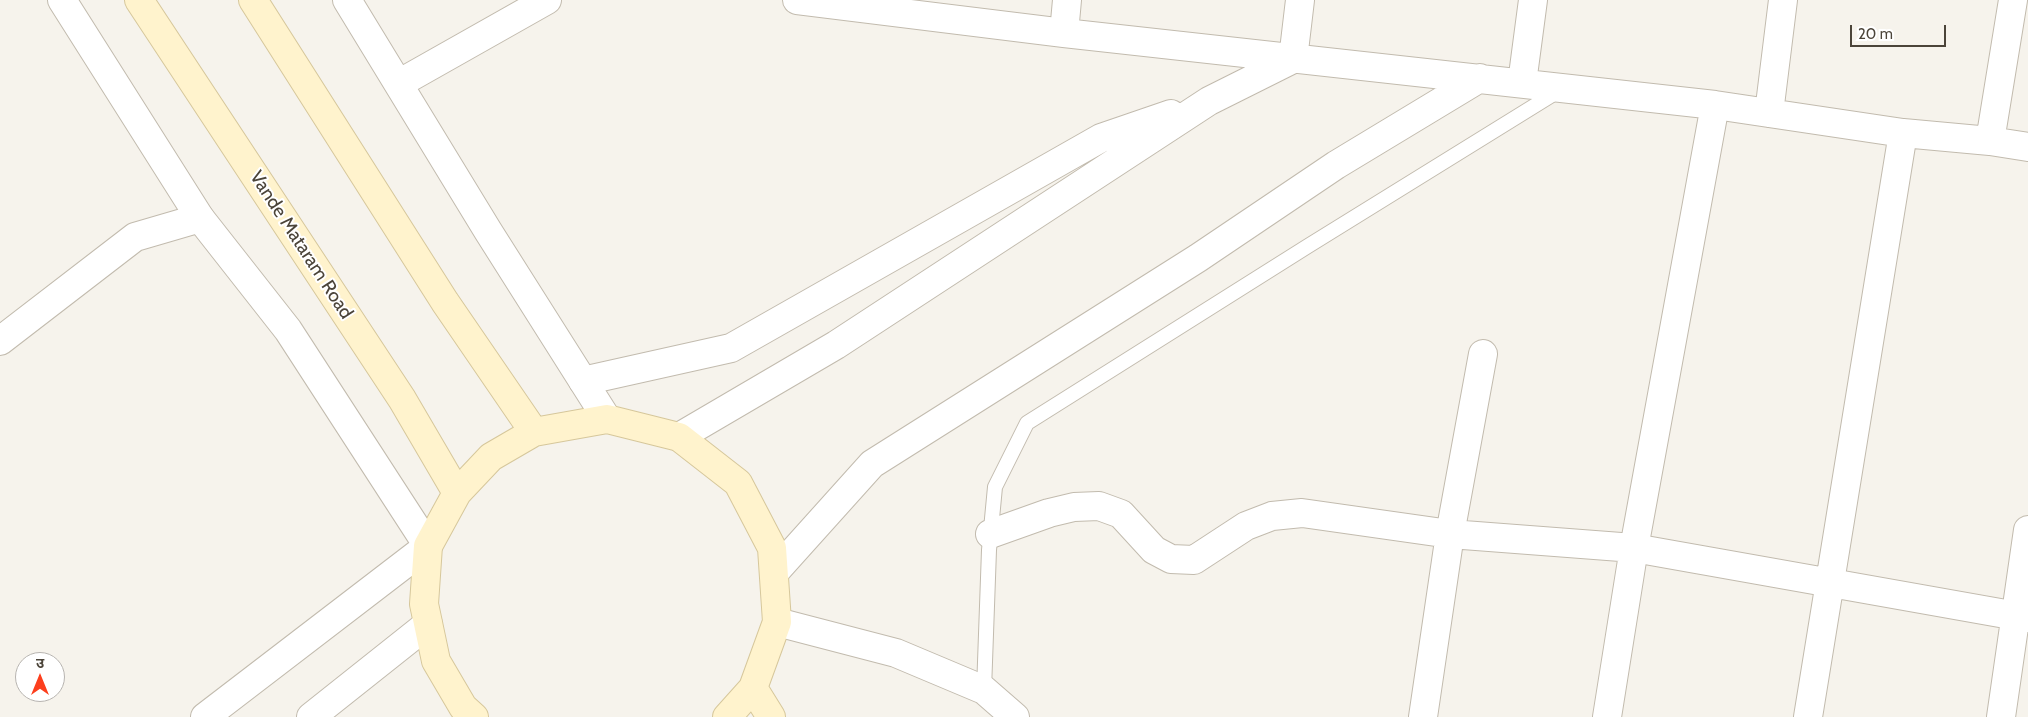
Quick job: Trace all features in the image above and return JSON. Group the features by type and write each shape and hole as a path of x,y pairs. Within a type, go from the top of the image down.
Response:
{"main road":[{"name":"Vande Mataram Road","path":"139,0 402,399 457,493"},
{"path":"253,0 445,302 534,432"},
{"path":"474,717 463,707 436,661 424,604 428,546 457,493 491,457 534,432 607,419 679,437 738,483 772,548 777,622 753,688 728,717"},
{"path":"753,688 772,717"}],"street":[{"path":"62,0 200,218 288,330 428,546 206,717"},
{"path":"347,0 488,231 607,419"},
{"path":"400,84 547,0"},
{"path":"1064,33 1067,0"},
{"path":"1293,59 1300,0"},
{"path":"1522,84 1533,0"},
{"path":"1769,113 1783,0"},
{"path":"1990,141 2013,0"},
{"path":"807,1 859,4 1064,33 1714,105 1903,133 1990,141 2028,147"},
{"path":"679,437 836,345 1209,101 1293,59"},
{"path":"774,572 872,464 1198,258 1336,165 1480,78"},
{"path":"583,381 731,348 1101,138 1209,101"},
{"path":"1607,717 1634,548 1714,105"},
{"path":"1808,717 1903,133"},
{"path":"0,341 135,237 200,218"},
{"path":"1423,717 1450,534 1483,354"},
{"path":"990,534 1049,513 1074,507 1099,506 1121,514 1154,550 1171,559 1194,560 1246,526 1272,516 1302,513 1450,534 1634,548 2022,617"},
{"path":"2001,717 2022,617 2028,530"},
{"path":"777,622 896,653 984,690 1015,717"},
{"path":"311,717 428,624"}],"lane":[{"path":"984,690 990,534 995,488 1027,423 1562,88"}]}
